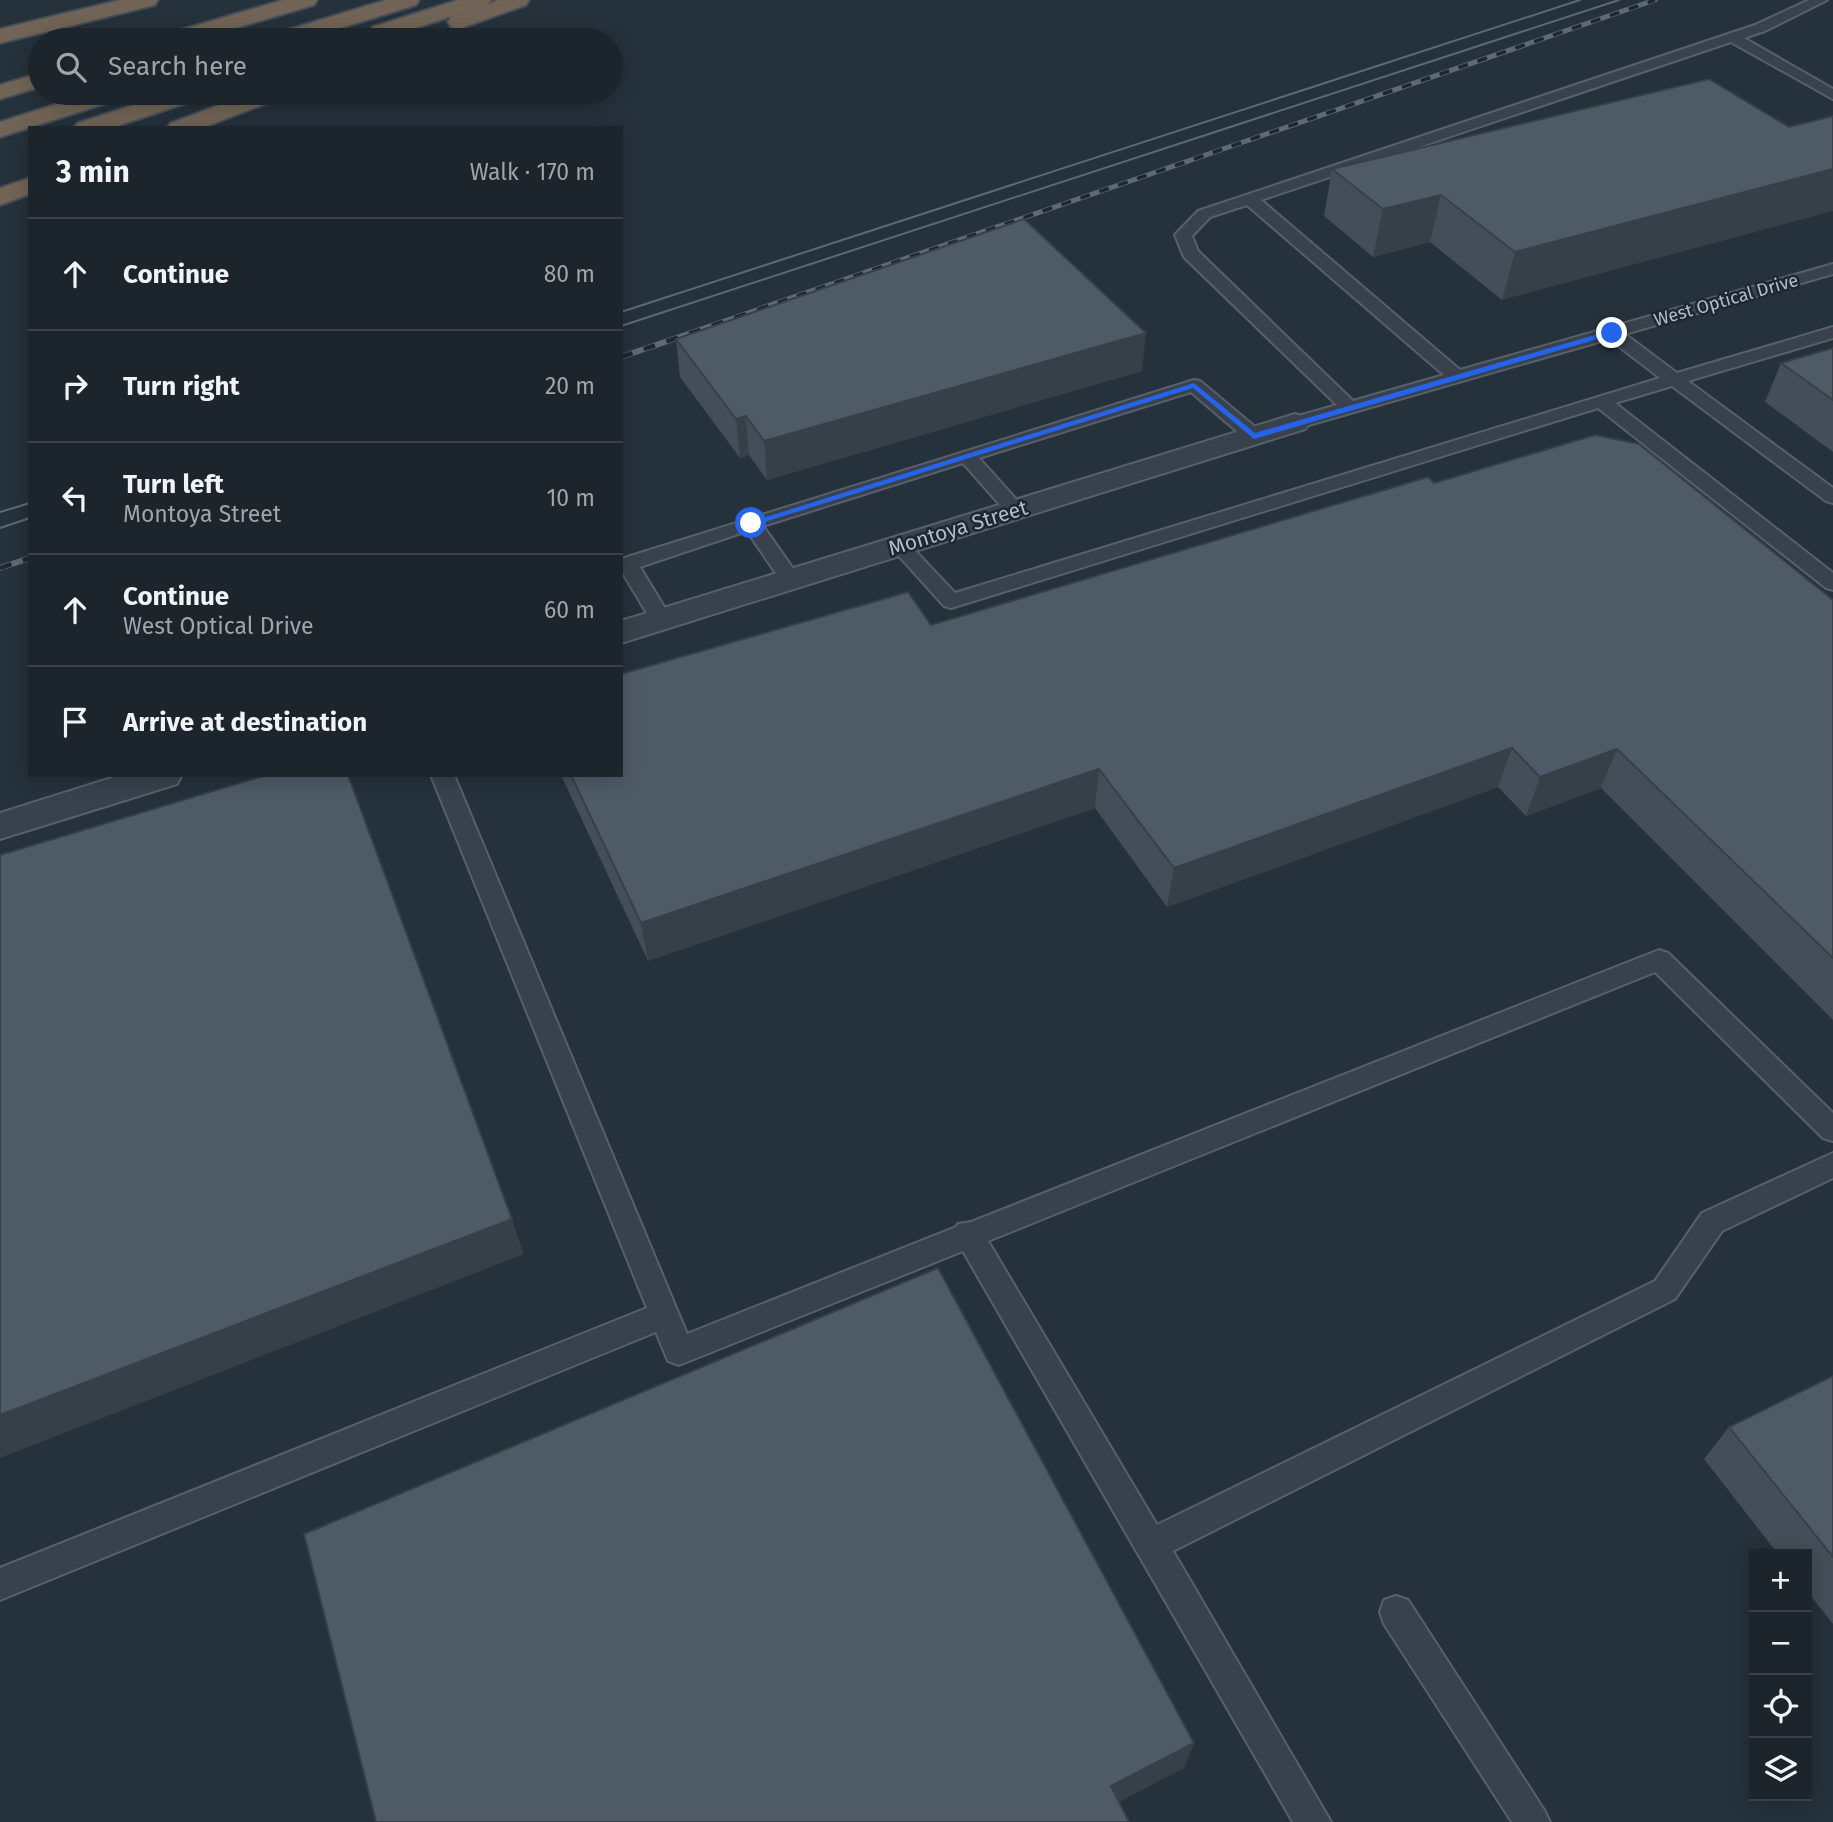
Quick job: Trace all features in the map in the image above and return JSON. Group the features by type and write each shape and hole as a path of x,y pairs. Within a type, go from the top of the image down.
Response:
{"highway":[{"path":"33,28 147,0"},
{"path":"212,28 306,0"},
{"path":"280,28 369,0"},
{"path":"318,28 408,0"},
{"path":"393,28 480,0"},
{"path":"443,28 517,0"},
{"path":"0,36 28,29"},
{"path":"0,92 28,84"},
{"path":"0,116 36,105"},
{"path":"0,130 78,105"},
{"path":"92,126 157,105"},
{"path":"184,126 240,105"},
{"path":"0,197 28,187"}],"street":[{"name":"Montoya Street","path":"623,631 1295,423"},
{"path":"0,827 158,777"}],"lane":[{"path":"1350,408 1189,253 1183,235 1204,214 1759,28 1820,0"},
{"path":"1732,37 1833,95"},
{"path":"1249,198 1457,377"},
{"name":"West Optical Drive","path":"1295,423 1833,269"},
{"path":"900,545 951,601 1833,332"},
{"path":"1612,333 1833,497"},
{"path":"662,620 628,564 1194,385 1254,436"},
{"path":"1601,401 1833,583"},
{"path":"967,456 1015,510"},
{"path":"751,523 791,580"},
{"path":"443,777 679,1351 968,1233 1659,960 1833,1130"},
{"path":"1151,1545 1665,1290 1712,1222 1833,1165"},
{"path":"968,1233 1313,1822"},
{"path":"0,1584 664,1315"},
{"path":"1396,1612 1532,1822"}],"building":[{"path":"1709,79 1789,127 1833,116 1833,169 1515,252 1441,195 1383,209 1332,169"},
{"path":"1024,219 1146,333 764,441 746,416 736,419 676,339"},
{"path":"1833,348 1833,400 1781,363"},
{"path":"1595,435 1639,444 1833,600 1833,958 1617,749 1540,777 1512,748 1174,868 1099,769 641,923 572,777 623,777 623,673 908,592 931,625 1428,477 1434,483"},
{"path":"260,777 349,777 512,1219 0,1415 0,855"},
{"path":"938,1268 1194,1743 1111,1786 1129,1822 376,1822 304,1534"},
{"path":"1833,1376 1833,1557 1729,1427"}],"tram line":[{"path":"623,311 1580,0"},
{"path":"623,325 1619,0"},
{"path":"0,512 28,504"},
{"path":"0,528 28,519"}],"railway":[{"path":"759,309 1655,0"},
{"path":"623,356 764,308"},
{"path":"0,568 28,559"}],"route":[{"path":"751,523 1194,385 1254,436 1612,333"}]}
